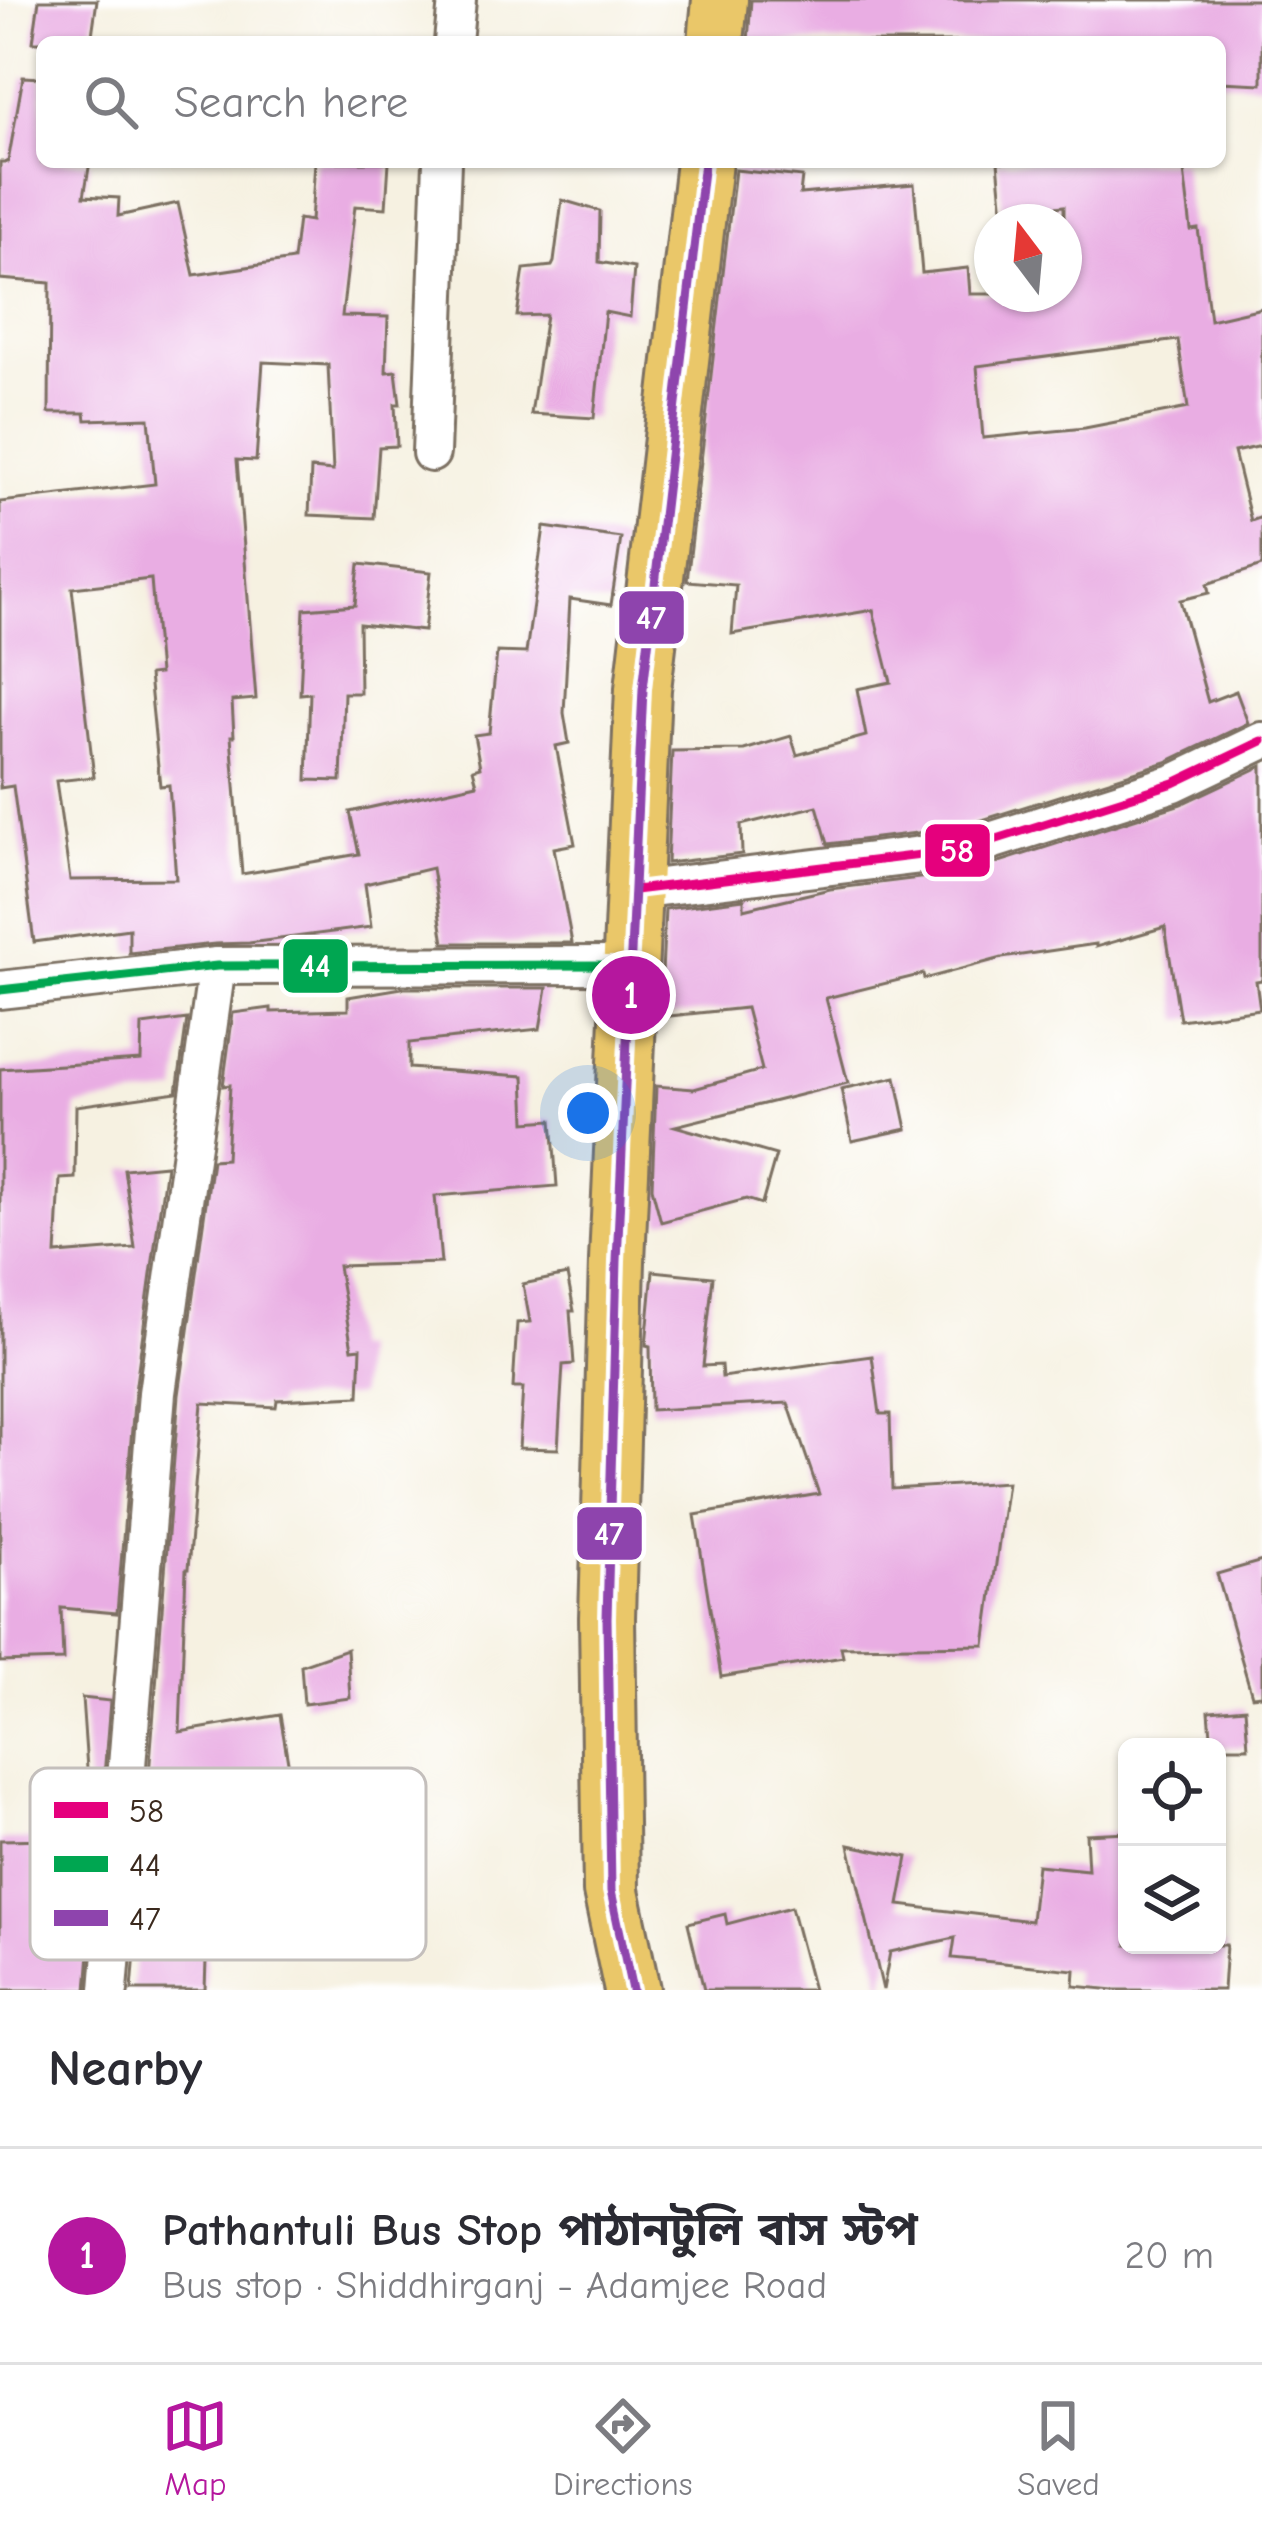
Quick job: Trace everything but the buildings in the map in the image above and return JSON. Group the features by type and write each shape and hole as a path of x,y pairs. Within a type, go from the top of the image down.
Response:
{"main road":[{"path":"717,36 720,0"},
{"path":"632,1990 611,1891 607,1618 617,1261 643,689 703,168"}],"street":[{"path":"454,36 457,0"},
{"path":"431,453 442,168"},
{"path":"635,890 962,850 1174,783 1262,742"},
{"path":"0,990 217,966 632,965"},
{"path":"127,1768 157,1393 217,966"},
{"path":"109,1990 111,1960"}],"transit line":[{"name":"47","path":"632,1990 611,1891 607,1618 617,1261 643,689 703,168"},
{"name":"58","path":"635,890 962,850 1174,783 1262,741"},
{"name":"44","path":"0,990 217,966 632,965"}],"place":[{"name":"Pathantuli Bus Stop পাঠানটুলি বাস স্টপ","path":"631,995"}]}
